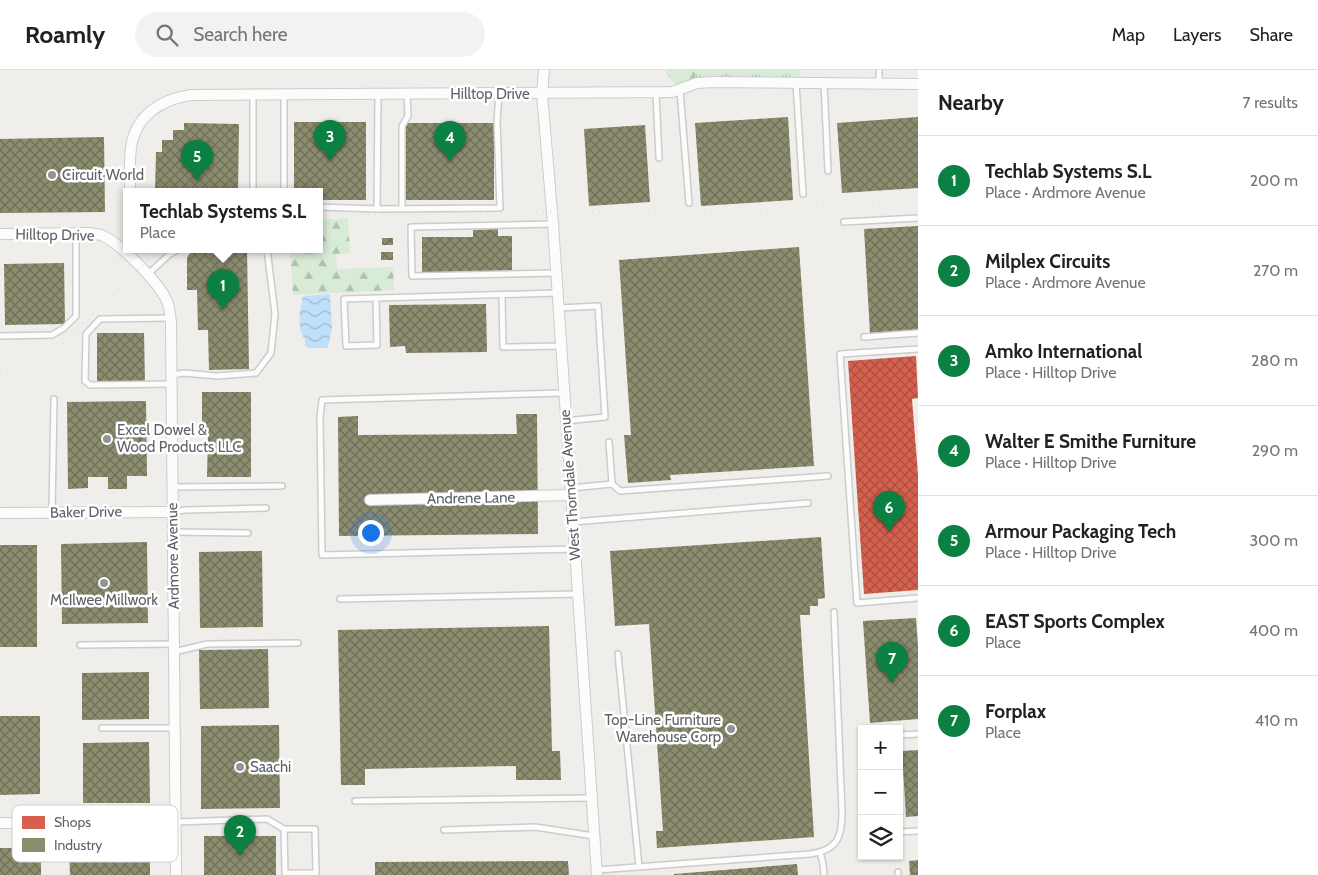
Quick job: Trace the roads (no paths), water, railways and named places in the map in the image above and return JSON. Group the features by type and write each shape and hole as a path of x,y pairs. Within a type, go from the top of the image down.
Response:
{"street":[{"name":"West Thorndale Avenue","path":"544,70 542,94 553,224 596,872"},
{"name":"Hilltop Drive","path":"130,188 131,148 134,135 145,116 164,102 183,96 656,93 672,92 697,83 714,82 918,84"},
{"name":"Hilltop Drive","path":"0,234 101,235 123,247"},
{"name":"Ardmore Avenue","path":"130,253 161,290 168,304 170,318 176,805"},
{"name":"Andrene Lane","path":"370,500 571,491"},
{"name":"Baker Drive","path":"0,513 173,512"},
{"name":"Ardmore Avenue","path":"176,862 176,875"}],"lane":[{"path":"878,84 879,70"},
{"path":"796,83 803,194"},
{"path":"824,83 828,171"},
{"path":"680,90 689,203"},
{"path":"656,93 659,158"},
{"path":"323,207 377,209 500,208 497,121 499,94"},
{"path":"252,95 253,188"},
{"path":"284,95 284,188"},
{"path":"377,209 378,95"},
{"path":"402,209 402,126 408,116 407,95"},
{"path":"844,222 918,218"},
{"path":"553,224 411,226 412,276 556,274"},
{"path":"0,336 52,335 64,328 76,316 76,234"},
{"path":"148,274 172,253"},
{"path":"170,318 100,319 86,334 85,382 90,385 172,379 184,373 217,376 256,373 271,353 275,314 268,253"},
{"path":"376,298 377,345 346,346 344,299 376,298 502,295 557,294"},
{"path":"502,295 503,347 560,346"},
{"path":"558,308 598,306 606,417 565,421"},
{"path":"864,337 918,333"},
{"path":"918,349 840,354 857,603 918,598"},
{"path":"563,394 322,400 320,417 322,554 575,549"},
{"path":"52,513 54,399"},
{"path":"609,442 612,484 620,491 828,476"},
{"path":"571,491 612,484"},
{"path":"172,487 282,486"},
{"path":"573,522 808,503"},
{"path":"173,512 266,508"},
{"path":"173,532 248,533"},
{"path":"340,599 578,594"},
{"path":"596,872 820,852 830,847 838,839 842,829 834,612"},
{"path":"80,646 174,648 208,644 298,643"},
{"path":"618,654 639,867"},
{"path":"102,728 175,728"},
{"path":"903,735 918,734"},
{"path":"355,801 591,798"},
{"path":"178,822 267,819 284,829 315,829 316,873 285,874 284,829"},
{"path":"444,830 535,827 594,836"},
{"path":"903,832 918,831"},
{"path":"820,852 824,875"}],"water":[{"path":"330,294 332,327 328,348 309,348 305,346 305,339 300,330 303,296"}],"railway":[{"path":"323,215 769,210 918,199"},
{"path":"0,374 33,362 63,343 155,253"}],"place":[{"name":"Amko International","path":"330,161"},
{"name":"Walter E Smithe Furniture","path":"450,162"},
{"name":"Circuit World","path":"52,175"},
{"name":"Armour Packaging Tech","path":"197,181"},
{"name":"Techlab Systems S.L","path":"223,310"},
{"name":"Excel Dowel & Wood Products LLC","path":"107,439"},
{"name":"EAST Sports Complex","path":"889,532"},
{"name":"McIlwee Millwork","path":"104,583"},
{"name":"Forplax","path":"892,683"},
{"name":"Top-Line Furniture Warehouse Corp","path":"731,729"},
{"name":"Saachi","path":"240,767"},
{"name":"Milplex Circuits","path":"240,856"}]}
